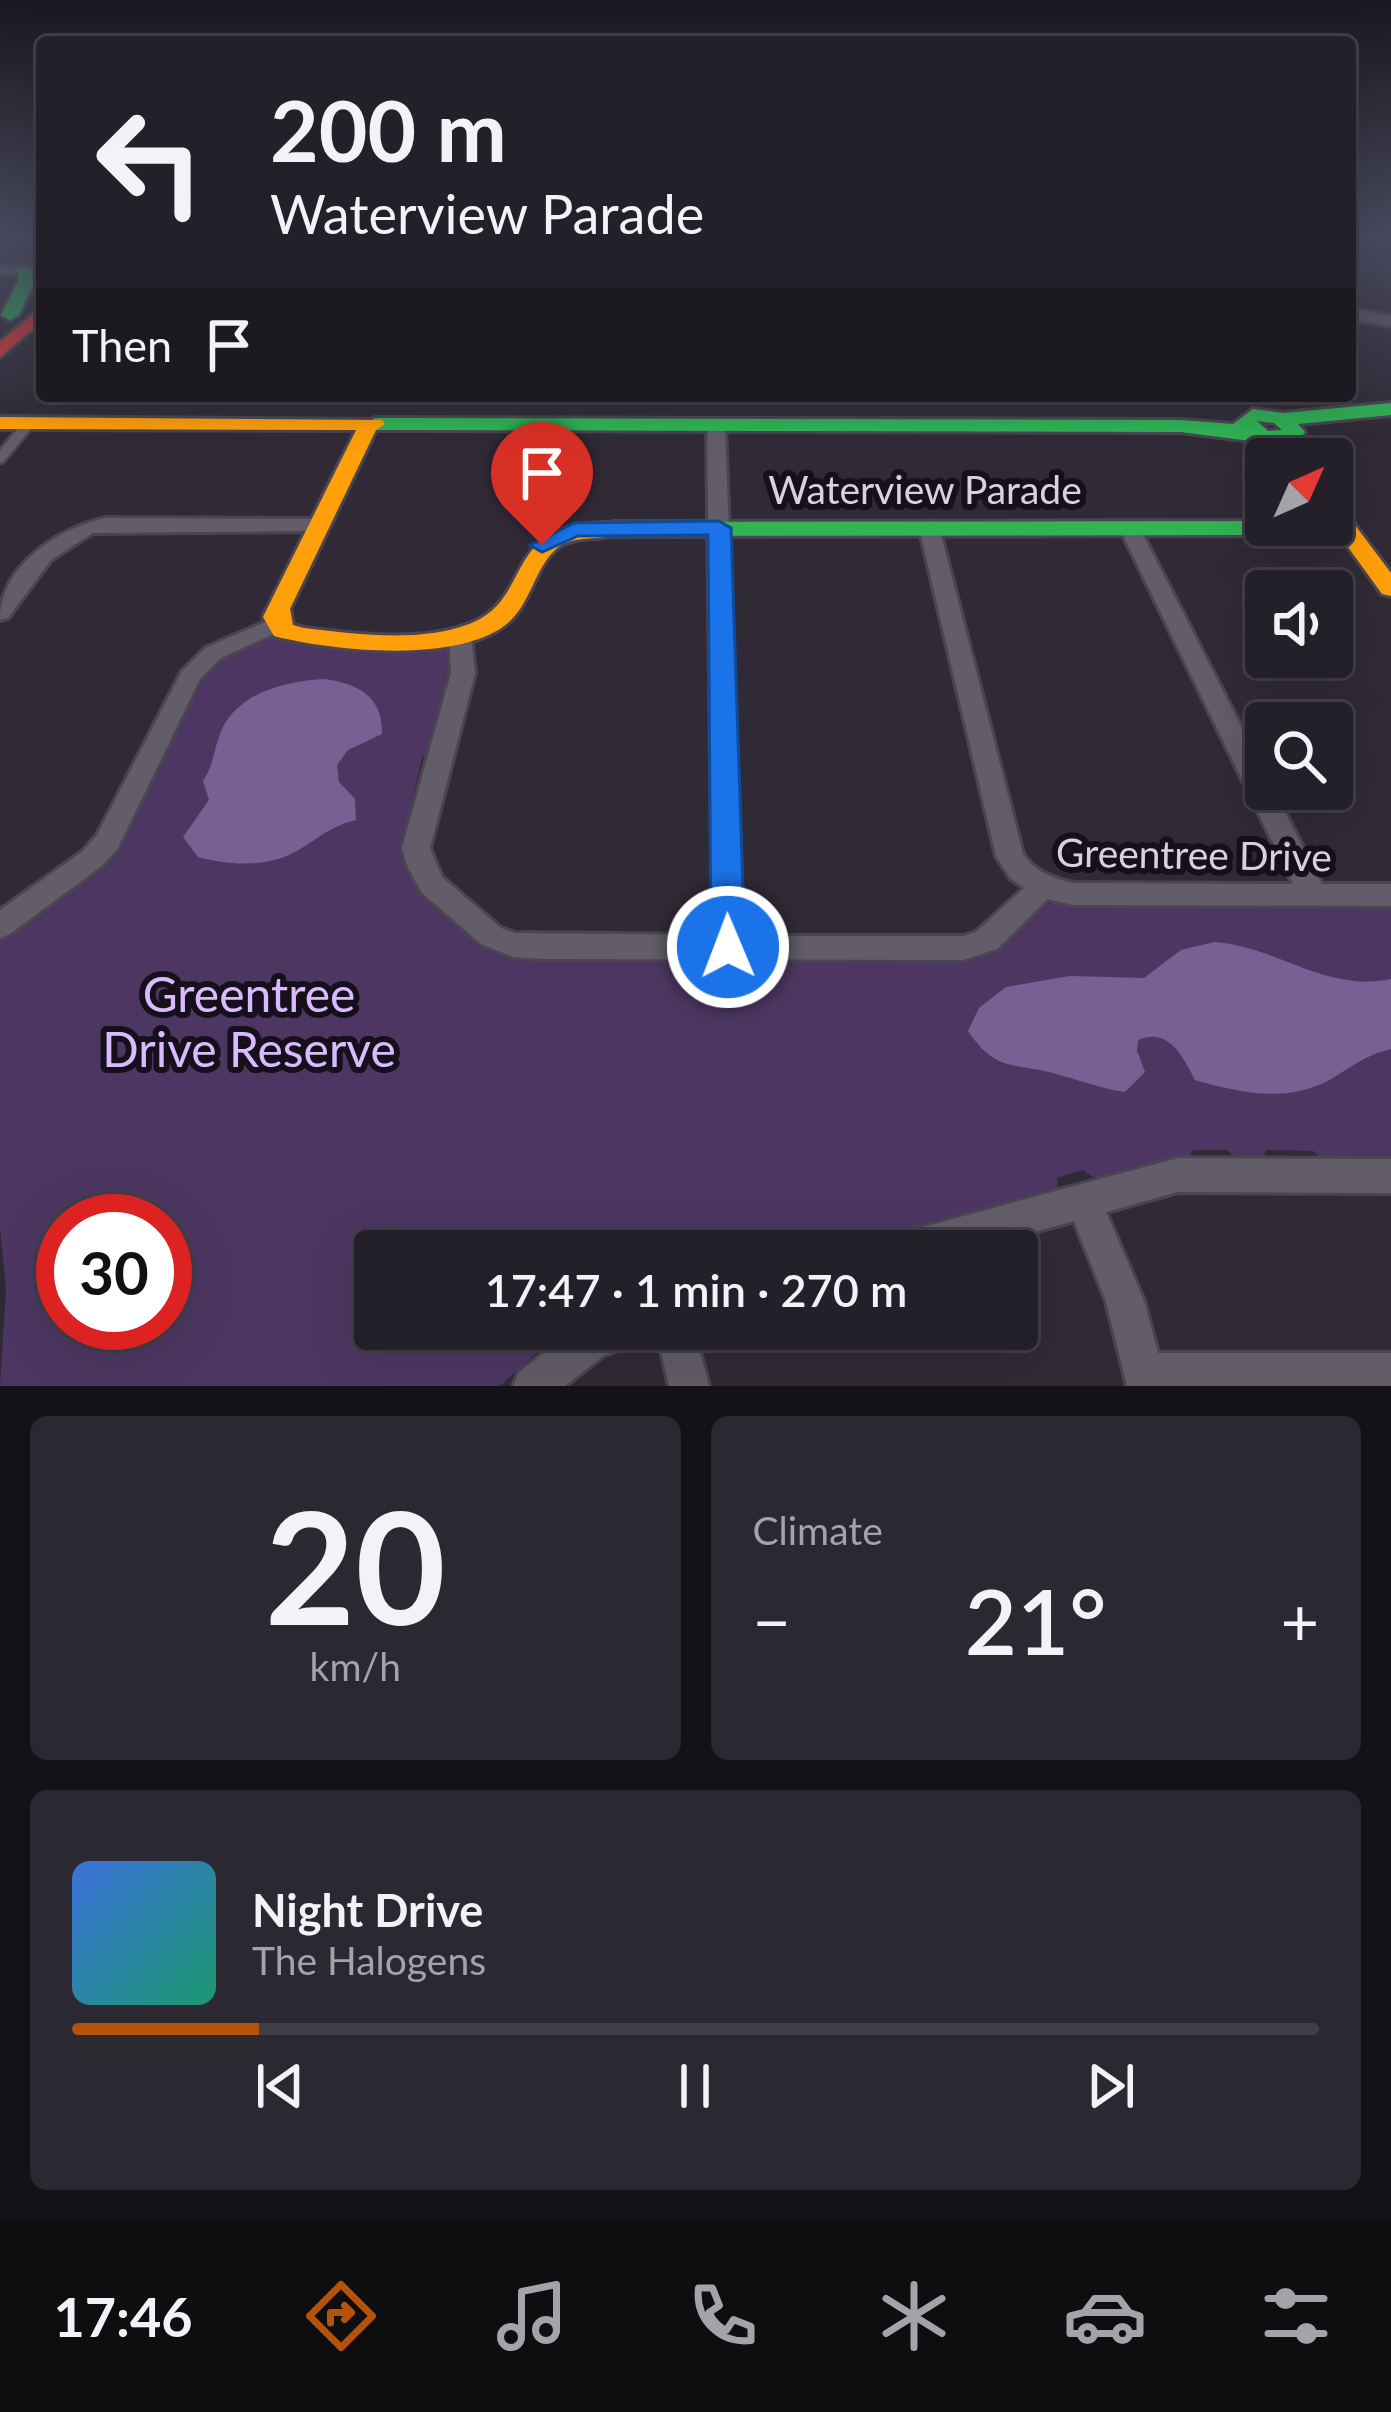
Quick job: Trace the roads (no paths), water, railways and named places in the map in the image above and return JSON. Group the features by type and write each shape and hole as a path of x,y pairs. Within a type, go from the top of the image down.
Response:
{"street":[{"path":"1356,315 1391,320"},
{"path":"0,352 36,318"},
{"path":"7,441 369,423 1269,426 1391,410"},
{"path":"369,423 278,609 278,623 284,631 300,636 460,637 485,628 502,615 542,545 556,535"},
{"path":"716,424 728,947"},
{"name":"Waterview Parade","path":"556,535 574,530 1245,523"},
{"path":"0,613 55,541 82,528 320,525"},
{"path":"929,527 1010,856 1020,871 1042,887"},
{"path":"1129,527 1313,895"},
{"path":"1353,538 1391,589"},
{"path":"0,926 93,858 108,841 200,664 227,645 278,623"},
{"name":"Greentree Drive","path":"460,637 463,673 416,848 425,877 501,942 542,947 974,946 994,935 1042,887 1072,895 1391,895"},
{"path":"978,1230 1178,1175 1391,1176"},
{"path":"1084,1201 1125,1300 1146,1380 1391,1373"},
{"path":"533,1386 579,1350"},
{"path":"680,1350 689,1386"}],"lane":[{"path":"526,496 533,518 556,535"}],"park label":[{"name":"Greentree Drive Reserve","path":"249,1020"}]}
